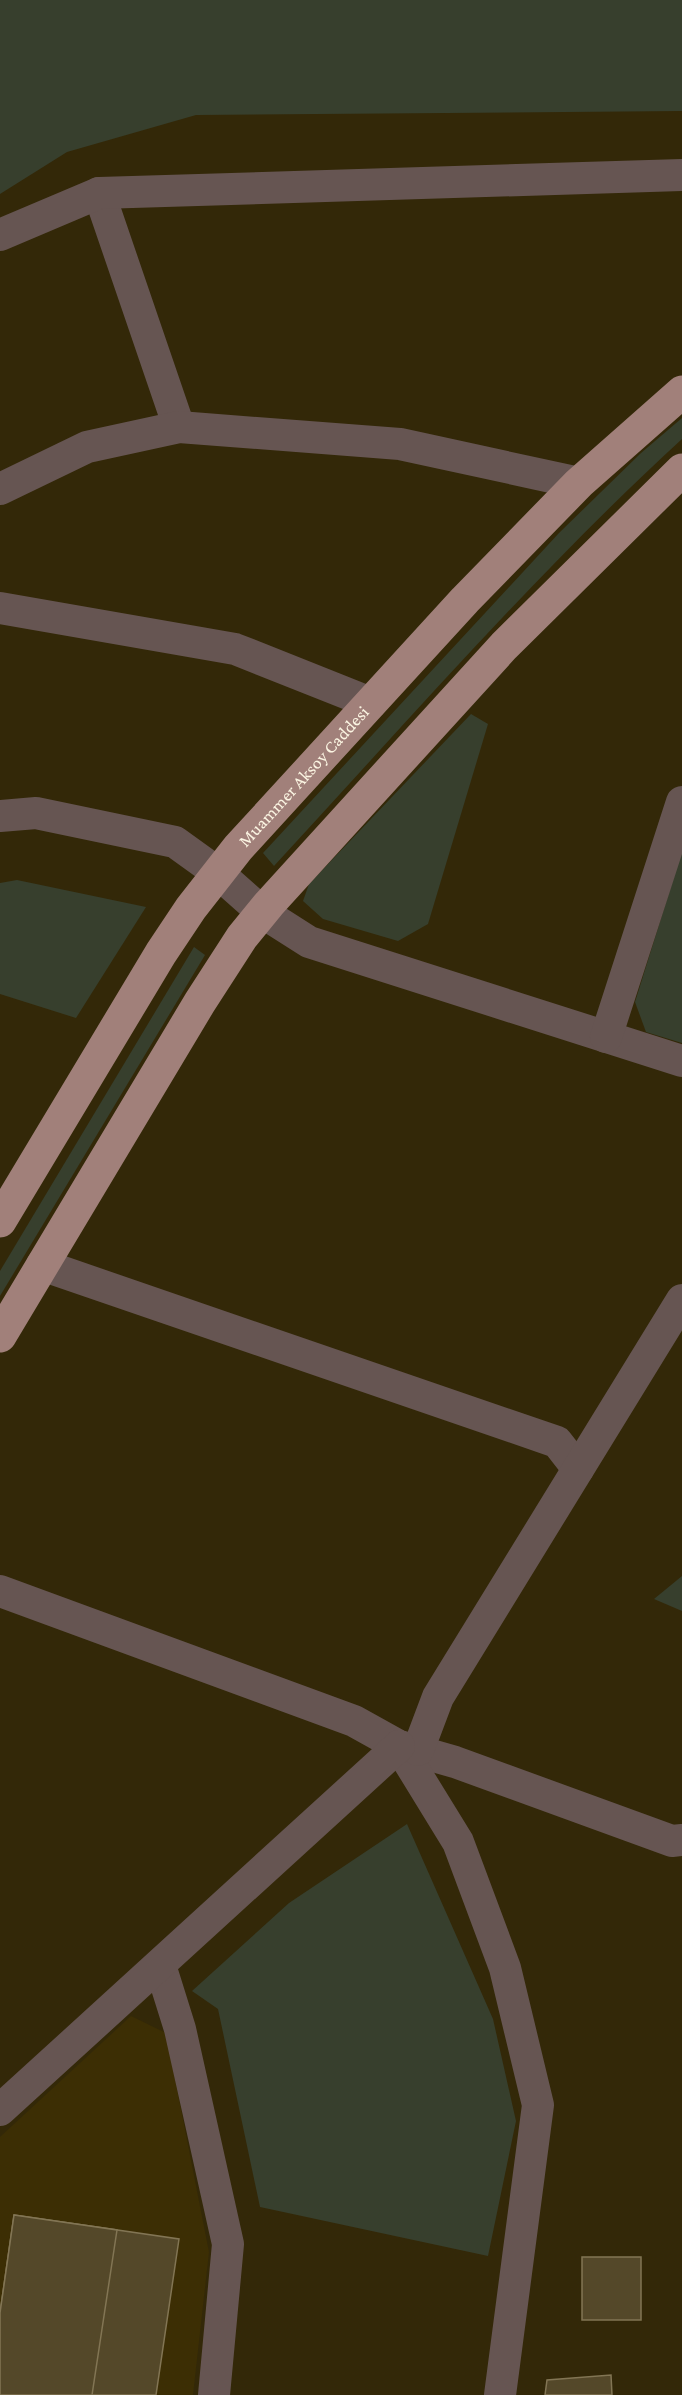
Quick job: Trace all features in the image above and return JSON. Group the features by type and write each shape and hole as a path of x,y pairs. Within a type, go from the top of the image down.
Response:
{"main road":[{"name":"Muammer Aksoy Caddesi","path":"0,1221 161,953 218,873 465,600 579,483 682,392"},
{"path":"0,1336 200,1002 262,912 504,646 682,470"}],"street":[{"path":"0,235 99,193 682,175"},
{"path":"99,193 179,427"},
{"path":"0,489 87,447 179,427 400,444 579,483"},
{"path":"0,608 235,649 371,703"},
{"path":"606,1037 682,802"},
{"path":"0,816 36,813 175,842 218,873 262,912 309,942 682,1061"},
{"path":"42,1265 557,1442 578,1469"},
{"path":"0,2110 160,1965 409,1748 438,1696 682,1300"},
{"path":"0,1591 354,1721 409,1748 672,1841 682,1840"},
{"path":"409,1748 458,1842 505,1968 538,2105 500,2395"},
{"path":"160,1965 180,2030 228,2244 214,2395"}],"shaded area":[{"path":"131,2016 166,2033 209,2252 193,2395 0,2395 0,2137"}],"green space":[{"path":"0,0 682,0 682,111 196,115 67,152 0,194"},
{"path":"682,418 682,439 576,541 525,594 274,866 263,853 559,533 641,453"},
{"path":"471,714 488,724 428,924 398,941 323,919 303,901 309,884"},
{"path":"682,851 682,1043 646,1032 635,1002"},
{"path":"17,880 146,907 76,1018 0,994 0,883"},
{"path":"194,947 205,955 0,1296 0,1271"},
{"path":"682,1576 682,1611 654,1599"},
{"path":"407,1824 493,2019 516,2121 488,2256 260,2207 218,2009 192,1991 289,1903"}],"building":[{"path":"14,2215 179,2239 156,2395 0,2395 0,2313"},
{"path":"14,2215 117,2230 92,2395 0,2395 0,2313"},
{"path":"582,2257 641,2257 641,2320 582,2320"},
{"path":"611,2375 612,2395 545,2395 547,2380"}]}
